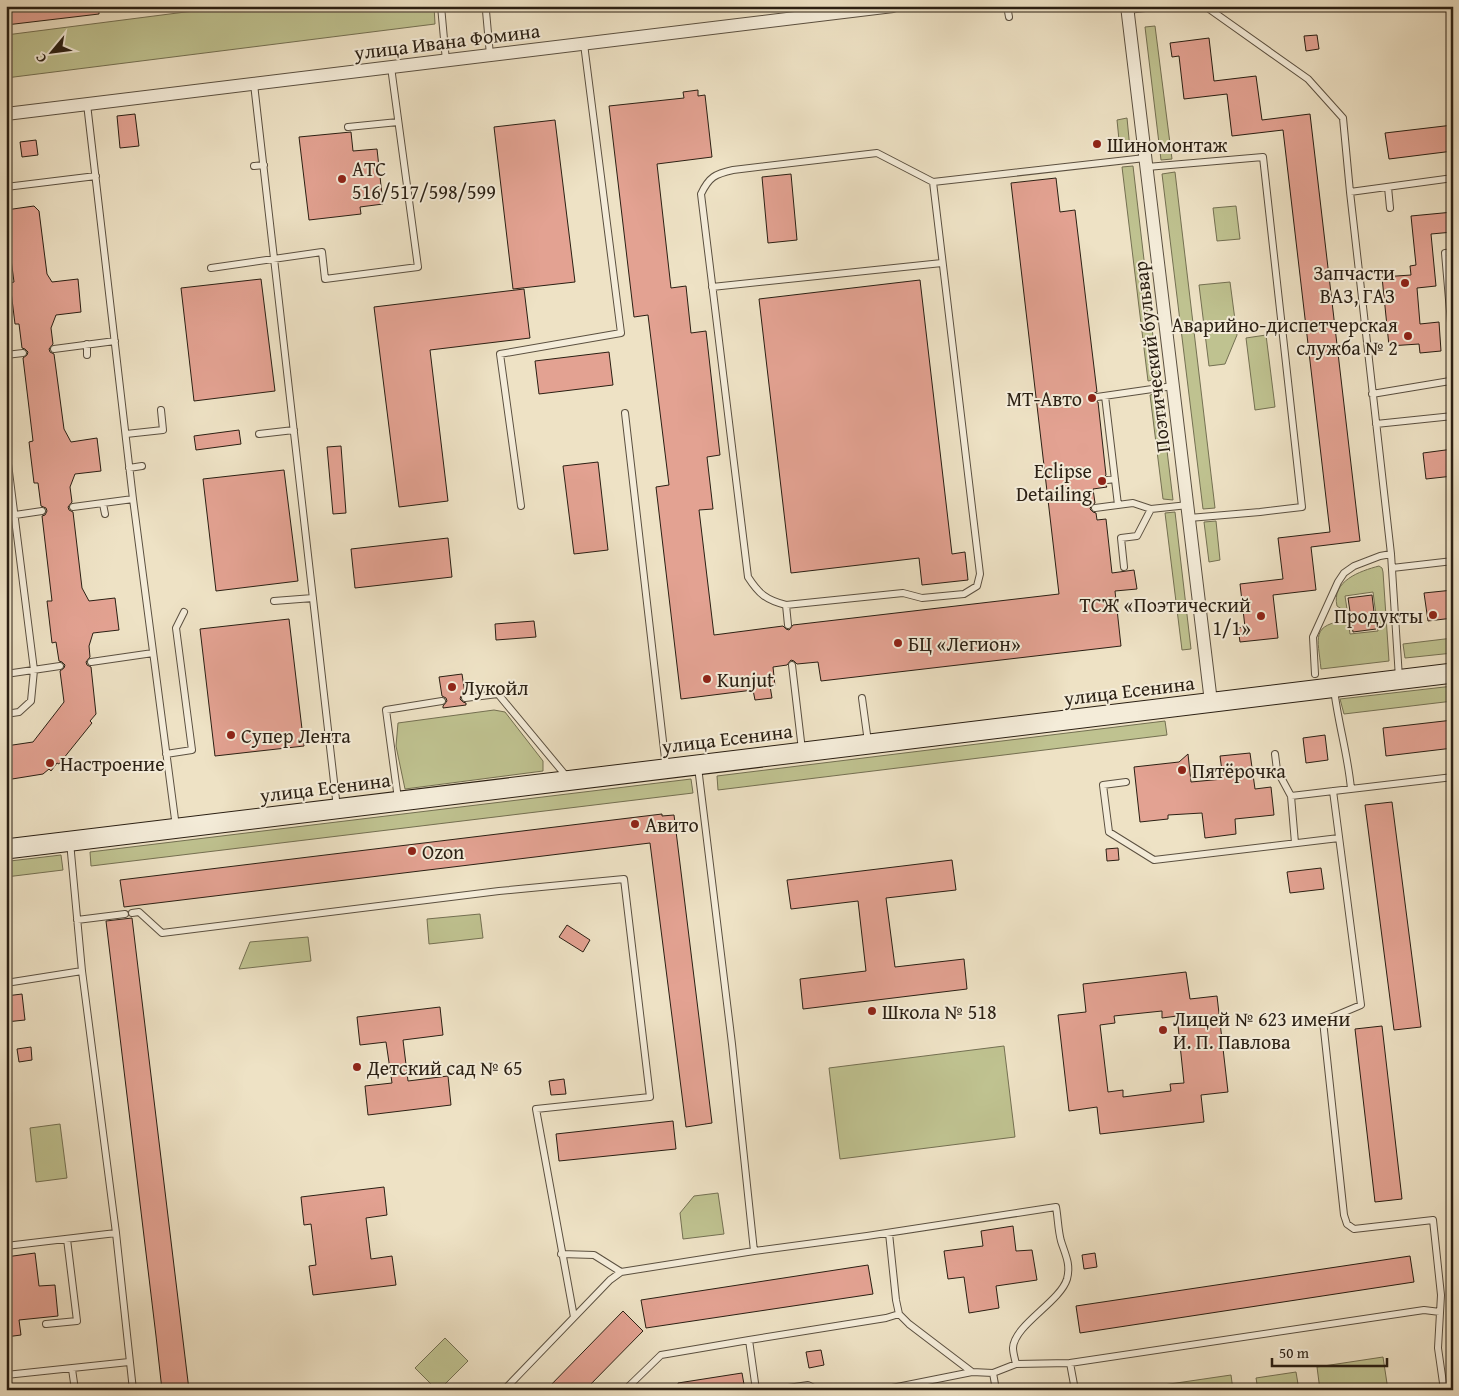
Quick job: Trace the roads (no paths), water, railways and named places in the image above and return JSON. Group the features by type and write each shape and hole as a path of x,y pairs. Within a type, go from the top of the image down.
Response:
{"street":[{"name":"улица Ивана Фомина","path":"6,114 893,6"},
{"name":"Поэтический бульвар","path":"1127,8 1211,702"},
{"name":"улица Есенина","path":"7,844 70,841 1453,673"}],"lane":[{"path":"441,6 446,61"},
{"path":"1008,6 1009,18"},
{"path":"1127,8 1162,6"},
{"path":"1205,6 1308,79 1343,118 1391,554 1400,680"},
{"path":"486,10 490,55"},
{"path":"521,506 500,354 621,333 584,44"},
{"path":"211,268 322,252 325,279 418,266 391,67"},
{"path":"254,84 337,808"},
{"path":"87,104 133,500 176,828"},
{"path":"348,127 398,122"},
{"path":"933,182 980,574 976,586 964,594 922,598 902,593 786,605 770,601 757,591 748,577 701,194 707,181 718,173 733,170 877,153 933,182 1146,162 1263,157 1302,507 1189,518"},
{"path":"254,166 264,165"},
{"path":"6,187 96,176"},
{"path":"1350,192 1453,178"},
{"path":"1388,187 1390,208"},
{"path":"1453,252 1445,254 1453,346"},
{"path":"712,287 942,263"},
{"path":"54,349 115,340"},
{"path":"87,344 87,355"},
{"path":"6,355 23,353"},
{"path":"1372,394 1450,382 1453,364"},
{"path":"1097,397 1173,386"},
{"path":"1105,396 1118,505"},
{"path":"126,434 163,430 161,410"},
{"path":"625,413 666,768"},
{"path":"1376,424 1453,416"},
{"path":"259,434 294,430"},
{"path":"6,448 34,670 31,701 19,712 6,714"},
{"path":"130,468 142,466"},
{"path":"1107,480 1115,479"},
{"path":"73,507 133,500"},
{"path":"1095,508 1133,503 1151,509 1188,505"},
{"path":"104,504 105,514"},
{"path":"1124,567 1121,538 1137,536 1151,509"},
{"path":"14,515 42,511"},
{"path":"1315,674 1313,637 1338,582 1344,573 1354,566 1391,554"},
{"path":"1392,568 1453,561"},
{"path":"274,601 312,598"},
{"path":"786,605 788,626"},
{"path":"166,754 192,750 176,628 184,612"},
{"path":"91,662 153,653"},
{"path":"792,665 802,751"},
{"path":"6,674 60,666"},
{"path":"1333,688 1349,769 1351,789"},
{"path":"466,698 498,694 569,780"},
{"path":"862,698 868,744"},
{"path":"398,801 386,710 442,701"},
{"path":"1275,754 1277,770 1291,796 1295,843"},
{"path":"697,765 732,1044 754,1251"},
{"path":"1291,796 1453,777"},
{"path":"1126,782 1103,785 1108,832 1154,860 1339,838"},
{"path":"1333,791 1361,1005 1323,1021 1344,1215 1348,1224 1354,1229 1433,1220 1441,1295 1438,1348 1444,1390"},
{"path":"70,841 82,971 116,1233 132,1390"},
{"path":"77,920 140,912 162,933 499,891 624,879 650,1097 536,1109 574,1317"},
{"path":"6,983 82,971"},
{"path":"504,1390 610,1280 621,1272 1056,1207 1061,1242 1066,1254 1068,1269 1066,1281 1018,1335 1013,1348 1016,1364"},
{"path":"6,1246 116,1233"},
{"path":"889,1233 899,1314 909,1324 972,1372"},
{"path":"46,1324 77,1321 66,1239"},
{"path":"562,1254 594,1255 621,1272"},
{"path":"882,1390 972,1372 993,1373 1016,1364 1070,1363 1424,1310 1440,1312"},
{"path":"625,1390 661,1355 886,1318 899,1314"},
{"path":"749,1340 756,1390"},
{"path":"6,1375 129,1362"},
{"path":"1070,1363 1075,1390"},
{"path":"72,1369 75,1390"},
{"path":"993,1373 996,1390"},
{"path":"776,1390 808,1385 818,1390"}],"place":[{"name":"Шиномонтаж","path":"1097,144"},
{"name":"АТС 516/517/598/599","path":"342,179"},
{"name":"Запчасти ВАЗ, ГАЗ","path":"1405,283"},
{"name":"Аварийно-диспетчерская служба № 2","path":"1408,336"},
{"name":"МТ-Авто","path":"1092,398"},
{"name":"Eclipse Detailing","path":"1102,481"},
{"name":"Продукты","path":"1433,615"},
{"name":"ТСЖ «Поэтический 1/1»","path":"1261,616"},
{"name":"БЦ «Легион»","path":"898,643"},
{"name":"Kunjut","path":"707,679"},
{"name":"Лукойл","path":"452,687"},
{"name":"Супер Лента","path":"231,735"},
{"name":"Настроение","path":"50,763"},
{"name":"Пятёрочка","path":"1182,770"},
{"name":"Авито","path":"635,824"},
{"name":"Ozon","path":"412,851"},
{"name":"Школа № 518","path":"872,1011"},
{"name":"Лицей № 623 имени И. П. Павлова","path":"1163,1030"},
{"name":"Детский сад № 65","path":"357,1067"}]}
